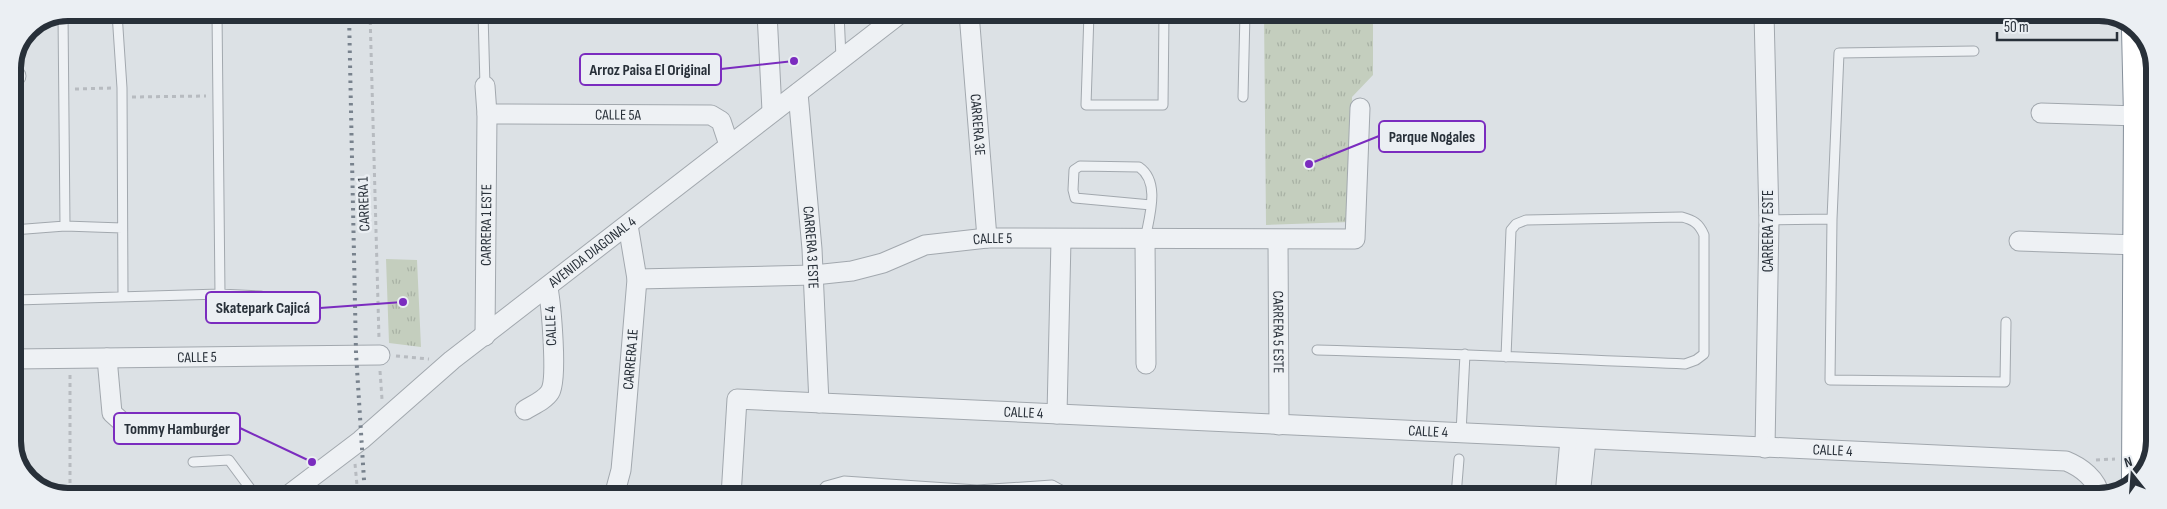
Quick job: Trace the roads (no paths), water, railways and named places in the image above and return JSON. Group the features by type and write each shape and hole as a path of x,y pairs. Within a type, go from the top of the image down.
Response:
{"highway":[{"path":"2136,40 2138,276 2144,454"},
{"path":"2138,276 2146,289"}],"street":[{"path":"767,21 772,111"},
{"name":"AVENIDA DIAGONAL 4","path":"297,488 354,445 452,360 548,288 772,111 841,61 891,21"},
{"name":"CARRERA 3E","path":"970,21 987,238"},
{"name":"CARRERA 7 ESTE","path":"1764,21 1769,220 1766,448"},
{"name":"CARRERA 1 ESTE","path":"485,86 487,114 485,336"},
{"name":"CARRERA 3 ESTE","path":"798,93 814,275 820,403"},
{"name":"CALLE 5","path":"636,279 814,275 852,271 883,263 925,245 987,238 1061,240 1355,239 1360,108"},
{"path":"2041,113 2138,116"},
{"name":"CALLE 5A","path":"487,114 711,115 721,121 729,145"},
{"name":"CARRERA 1E","path":"616,488 621,470 636,279 628,225"},
{"path":"1058,414 1061,240"},
{"path":"1144,240 1146,364"},
{"name":"CARRERA 5 ESTE","path":"1278,240 1279,425"},
{"path":"2019,241 2138,245"},
{"name":"CALLE 4","path":"525,410 550,394 553,365 551,304 548,288"},
{"name":"CALLE 5","path":"21,359 356,353 380,355"},
{"path":"107,358 112,413 122,422"},
{"name":"CALLE 4","path":"732,488 738,399 2066,461 2079,466 2099,488"},
{"path":"1567,488 1578,439"},
{"path":"1578,439 1580,488"}],"lane":[{"path":"118,21 122,92 123,296"},
{"path":"217,21 220,294"},
{"path":"483,21 485,86"},
{"path":"839,21 841,61"},
{"path":"1089,21 1086,105 1164,105 1164,21"},
{"path":"1242,97 1245,21"},
{"path":"63,22 65,226"},
{"path":"1974,52 1839,53 1832,219 1830,380 2005,382 2006,322"},
{"path":"1144,240 1151,205 1152,188 1146,172 1139,167 1080,166 1074,170 1073,190 1075,198 1151,205"},
{"path":"1317,350 1465,354 1506,357 1685,364 1696,360 1704,354 1704,235 1700,226 1692,219 1682,217 1526,220 1516,224 1511,230 1506,357"},
{"path":"1769,220 1832,219"},
{"path":"21,229 65,226 122,228"},
{"path":"21,300 220,294 262,296"},
{"path":"1462,434 1465,354"},
{"path":"1457,488 1459,459"},
{"path":"194,462 229,460 249,488"},
{"path":"824,488 844,481 947,488"},
{"path":"1006,488 1052,485 1057,488"}],"railway":[{"path":"349,21 356,353 364,488"}],"place":[{"name":"Arroz Paisa El Original","path":"794,61"},
{"name":"Parque Nogales","path":"1309,164"},
{"name":"Skatepark Cajicá","path":"403,302"},
{"name":"Tommy Hamburger","path":"312,462"}]}
